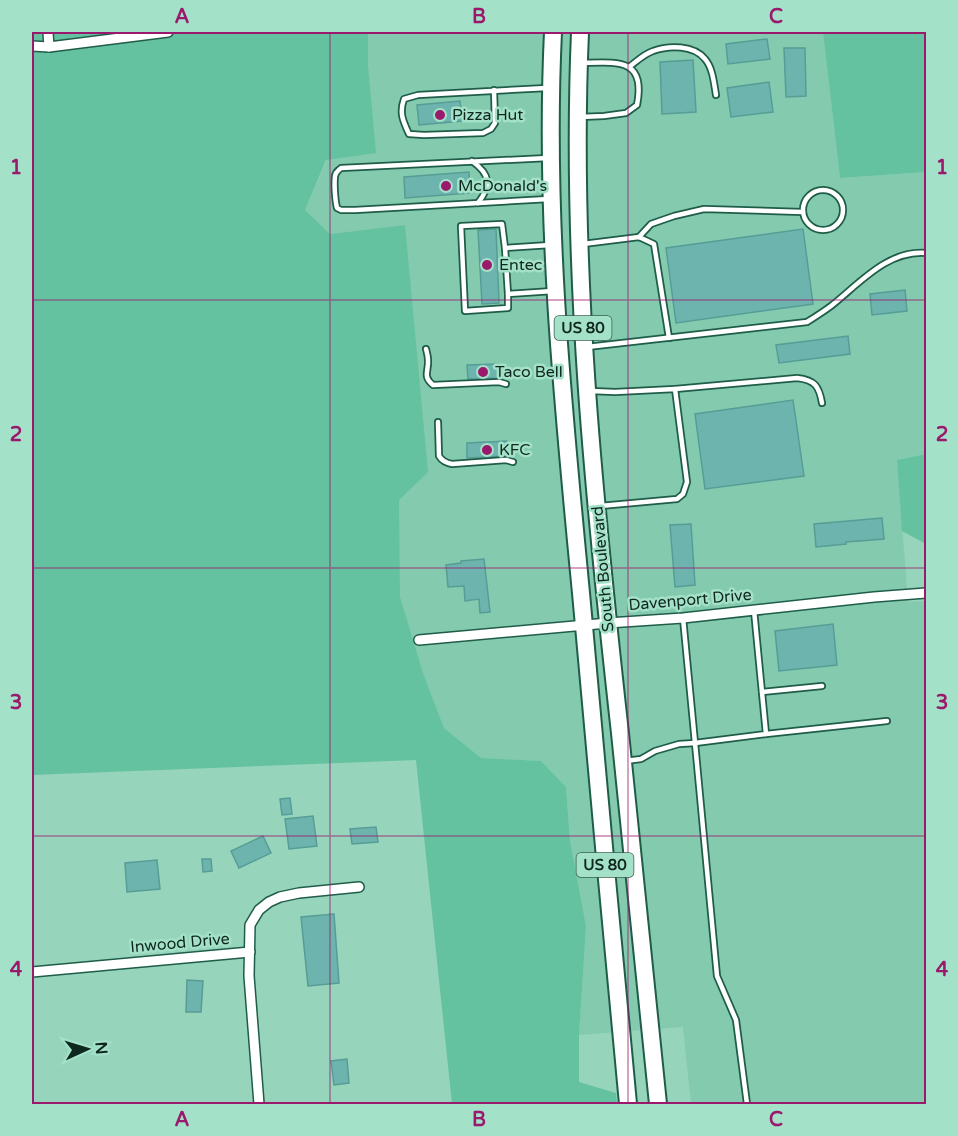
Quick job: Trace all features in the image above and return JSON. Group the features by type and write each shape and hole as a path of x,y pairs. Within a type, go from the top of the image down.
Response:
{"highway":[{"name":"South Boulevard","path":"553,32 551,199 555,291 574,526 628,1104"},
{"name":"South Boulevard","path":"580,32 578,117 580,244 587,391 608,623 658,1104"},
{"path":"551,175 556,217 560,228 571,243 580,244"},
{"path":"574,526 584,571 588,578 597,578 603,570"}],"street":[{"path":"48,32 49,47"},
{"path":"32,46 49,47 103,36 168,32"},
{"name":"Davenport Drive","path":"420,640 683,618 927,593"},
{"path":"250,952 250,925 259,910 269,902 299,893 359,887"},
{"name":"Inwood Drive","path":"32,972 250,952 249,976 259,1104"}],"lane":[{"path":"629,67 653,51 678,47 689,49 700,54 707,61 716,95"},
{"path":"578,117 626,113 637,105 640,92 637,76 629,67 620,63 579,63"},
{"path":"494,90 495,123 491,129 483,133 410,134 401,116 404,99 418,95 494,90 551,88"},
{"path":"551,158 341,168 335,175 335,202 337,208 341,210 355,210 551,199"},
{"path":"472,161 482,169 487,177 484,196 478,203"},
{"path":"822,191 834,194 843,210 838,223 827,230 820,230 808,224 803,212 810,195 822,191"},
{"path":"639,237 651,224 704,209 803,212"},
{"path":"502,224 505,248 508,308 465,311 461,226 502,224"},
{"path":"580,244 639,237 654,244 669,338"},
{"path":"505,248 553,245"},
{"path":"584,347 807,322 830,307 874,271 898,256 914,252 927,253"},
{"path":"508,294 555,291"},
{"path":"426,349 429,362 426,369 427,377 429,383 433,385 499,382 506,384"},
{"path":"587,391 675,389 797,378 814,383 820,390 822,403"},
{"path":"597,507 677,499 683,494 687,482 675,389"},
{"path":"438,423 439,456 446,463 506,460 513,462"},
{"path":"754,610 766,734"},
{"path":"683,618 717,976 736,1020 747,1104"},
{"path":"762,692 822,686"},
{"path":"623,762 641,759 655,751 679,744 886,721"}],"shaded area":[{"path":"32,32 368,32 368,66 376,153 326,160 305,210 330,234 405,225 428,472 399,500 400,597 423,673 444,728 481,758 541,761 566,787 570,841 586,926 579,1035 579,1082 616,1093 617,1104 452,1104 416,760 32,775"},
{"path":"368,32 823,32 840,178 926,172 926,454 897,460 908,602 926,601 926,1104 691,1104 683,1027 579,1035 586,926 570,841 566,787 541,761 481,758 444,728 423,673 399,597 404,225 330,234 305,210 368,66"},
{"path":"823,32 926,32 926,172 840,178"},
{"path":"926,454 926,544 902,531 897,460"}],"building":[{"path":"767,39 770,59 728,64 726,44"},
{"path":"784,48 805,48 806,96 786,97"},
{"path":"693,60 696,112 662,114 660,62"},
{"path":"769,82 773,112 731,117 727,88"},
{"path":"460,101 462,121 419,125 417,105"},
{"path":"469,172 470,193 405,198 404,177"},
{"path":"496,229 499,303 482,304 478,230"},
{"path":"803,229 813,304 676,323 666,248"},
{"path":"905,290 907,311 872,315 870,294"},
{"path":"848,336 850,354 779,363 776,345"},
{"name":"Taco Bell","path":"499,364 500,378 468,379 467,365"},
{"path":"793,400 804,476 705,489 695,414"},
{"name":"KFC","path":"507,441 508,456 467,458 467,443"},
{"path":"882,518 884,539 816,547 814,524"},
{"path":"691,524 695,585 675,587 670,525"},
{"path":"484,559 490,612 480,613 479,599 465,601 464,586 448,587 446,565"},
{"path":"833,624 837,665 779,671 775,631"},
{"path":"290,798 292,814 282,815 280,799"},
{"path":"313,816 317,846 289,849 285,819"},
{"path":"376,827 378,842 352,844 350,829"},
{"path":"263,836 271,853 239,868 231,851"},
{"path":"202,859 211,859 212,871 203,872"},
{"path":"157,860 160,889 127,892 125,863"},
{"path":"334,914 339,983 308,986 301,917"},
{"path":"187,980 203,981 201,1012 186,1012"},
{"path":"347,1059 349,1083 334,1085 331,1061"}],"place":[{"name":"Pizza Hut","path":"440,115"},
{"name":"McDonald's","path":"446,186"},
{"name":"Entec","path":"487,265"},
{"name":"Taco Bell","path":"483,372"},
{"name":"KFC","path":"487,450"}]}
